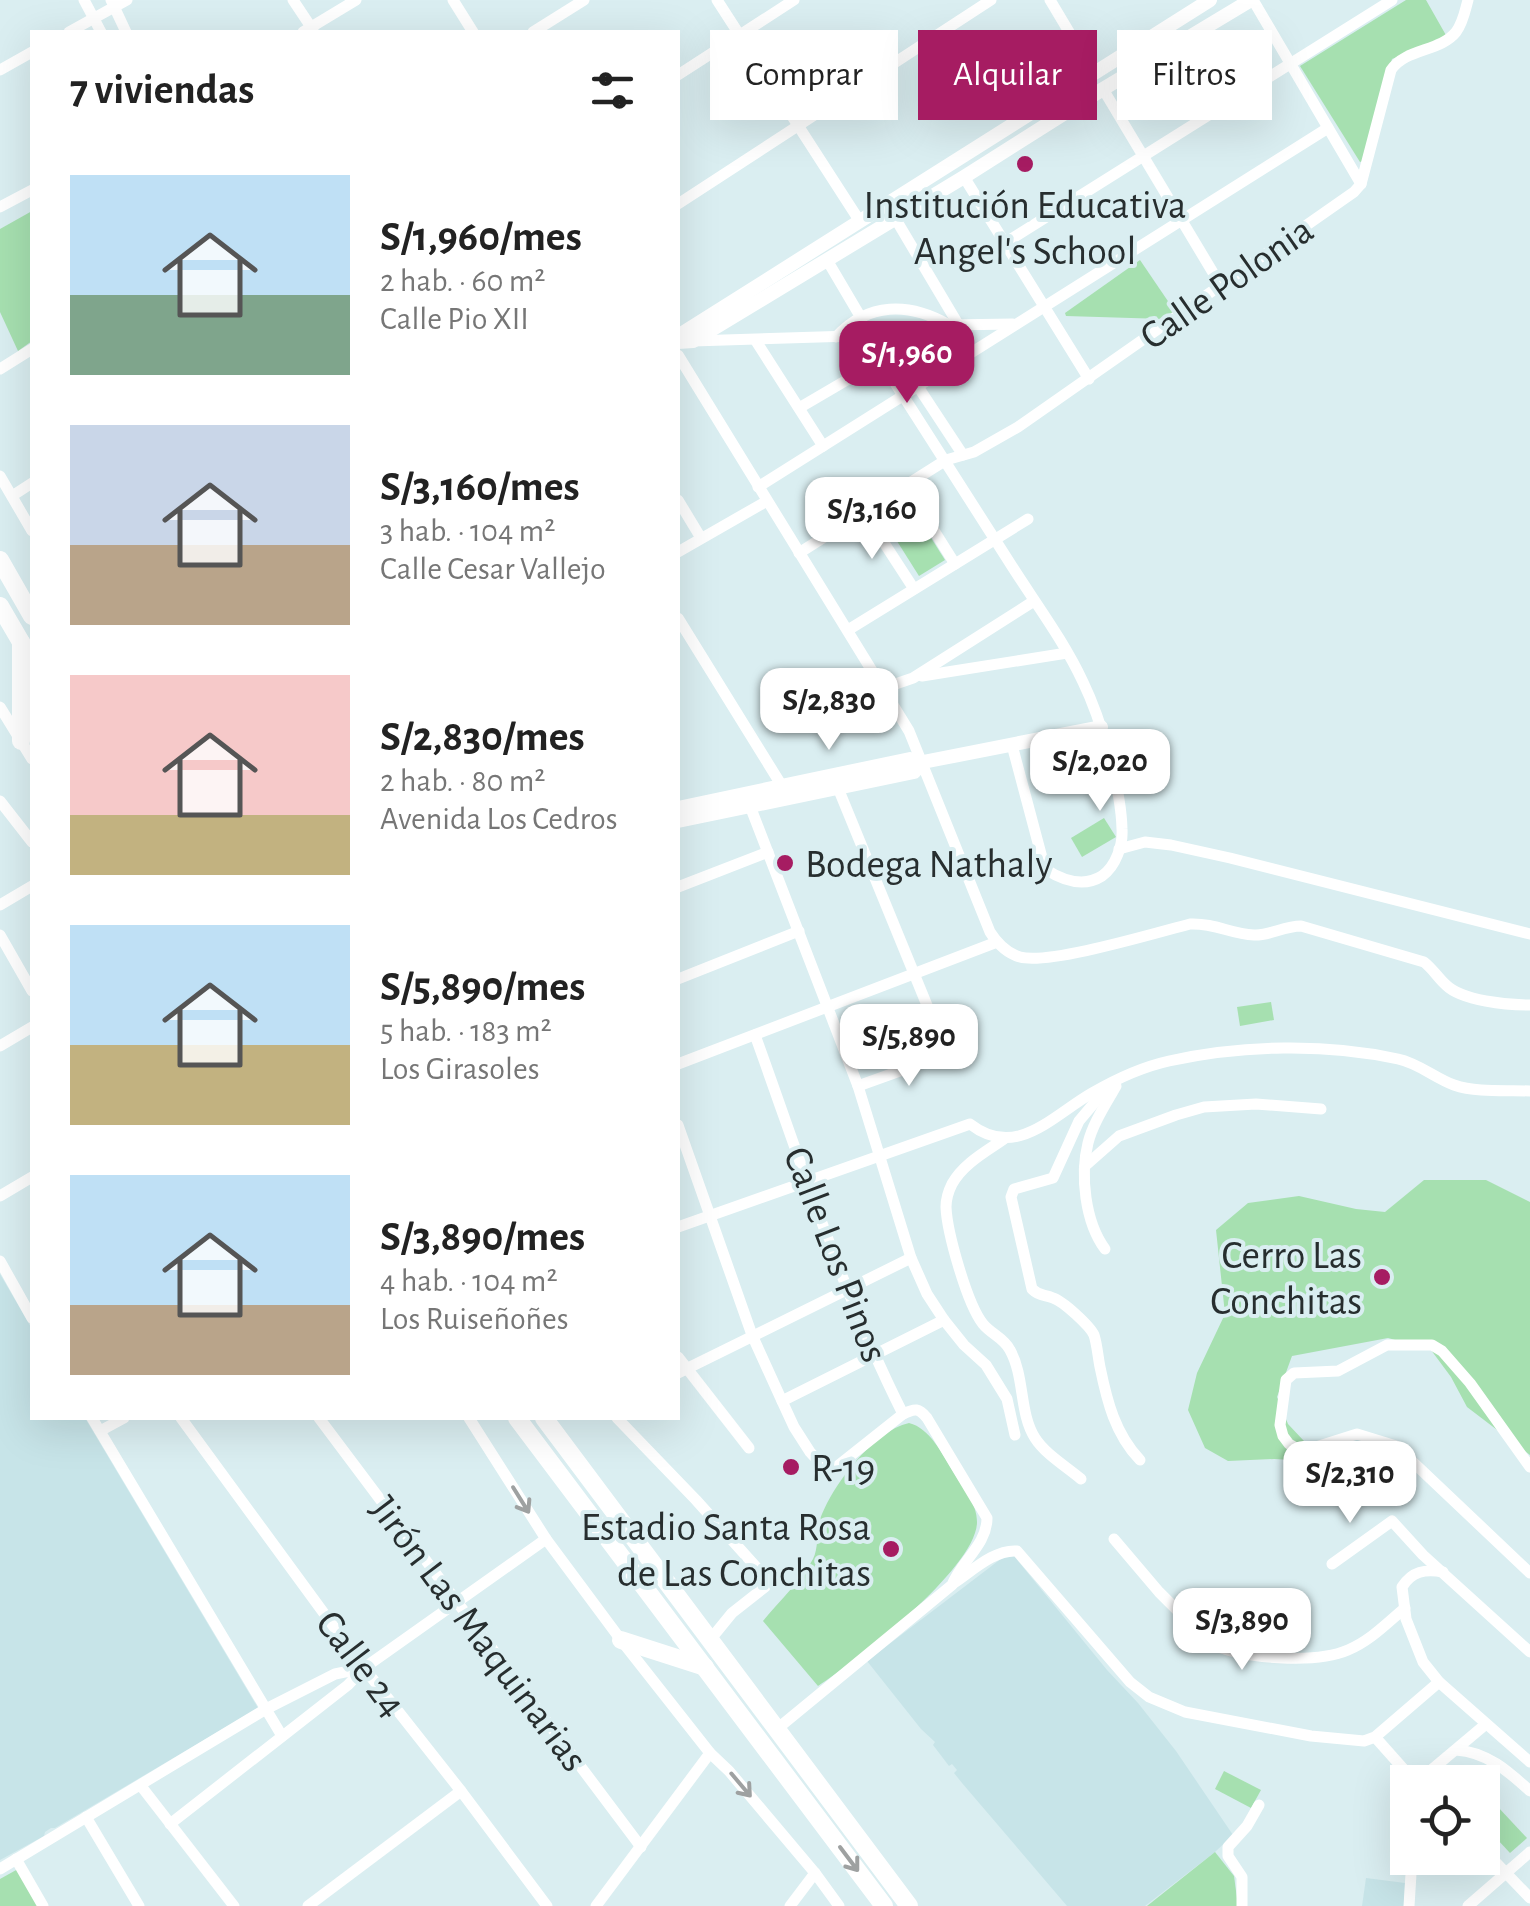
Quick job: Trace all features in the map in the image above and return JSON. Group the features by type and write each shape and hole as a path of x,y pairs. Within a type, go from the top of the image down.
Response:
{"main road":[{"path":"0,560 30,612"},
{"path":"14,584 30,591"},
{"path":"0,606 30,658"},
{"path":"21,642 21,742"},
{"path":"519,1420 884,1906"},
{"path":"545,1420 909,1906"},
{"path":"621,1640 705,1666"}],"street":[{"path":"84,0 100,30"},
{"path":"72,30 113,4 127,0"},
{"path":"294,0 309,30"},
{"path":"311,30 356,0"},
{"path":"453,0 473,30"},
{"path":"535,30 584,0"},
{"path":"717,0 737,30"},
{"path":"748,30 794,0"},
{"path":"680,203 991,0"},
{"path":"1050,0 1068,30"},
{"path":"1097,70 1210,0"},
{"path":"683,340 827,260 1252,0 1361,184"},
{"path":"1005,243 1392,0"},
{"path":"1361,184 1391,70 1402,58 1452,36 1460,27 1468,0"},
{"path":"113,4 125,30"},
{"path":"0,70 30,53"},
{"path":"680,74 710,54"},
{"path":"1103,88 1221,286"},
{"path":"796,120 859,220"},
{"path":"683,340 859,220 1017,120"},
{"path":"758,487 1328,128"},
{"path":"964,178 1089,378"},
{"name":"Calle Polonia","path":"799,553 946,460 994,442 1361,184"},
{"path":"0,207 30,191"},
{"path":"896,218 954,324"},
{"path":"827,260 860,316 865,336 1082,681 1101,728 1122,830 1119,849 1102,876 1071,882 1045,869 1012,744"},
{"path":"836,338 860,316 890,310 913,310 954,324"},
{"path":"683,340 836,338 954,324 1017,324"},
{"path":"884,335 963,455"},
{"path":"756,341 823,446"},
{"path":"0,369 30,350"},
{"path":"680,357 910,731 997,942 1020,957 1040,958 1190,924 1208,923 1252,935 1301,926 1424,962 1449,988 1460,993 1508,1005 1530,1005"},
{"path":"799,408 881,360"},
{"path":"0,476 30,528"},
{"path":"12,496 30,483"},
{"path":"906,486 955,564"},
{"path":"680,551 767,501"},
{"path":"680,503 701,538"},
{"path":"864,512 914,590"},
{"path":"848,630 1028,519"},
{"path":"913,678 1034,601"},
{"path":"680,621 782,786"},
{"path":"884,688 913,678 1067,652"},
{"path":"0,707 30,756"},
{"path":"680,808 910,758 923,762 1101,728"},
{"path":"680,820 914,772 923,762"},
{"path":"838,788 947,1054 858,1086"},
{"path":"0,801 30,839"},
{"path":"750,806 829,1006 927,1294 964,1345 986,1365 1007,1399 1015,1435"},
{"path":"1119,849 1145,842 1171,845 1530,934"},
{"path":"680,885 768,852"},
{"path":"0,905 30,887"},
{"path":"680,977 800,931"},
{"path":"0,935 30,988"},
{"path":"680,1063 997,942"},
{"path":"0,1046 30,1028"},
{"name":"Calle Los Pinos","path":"755,1035 847,1290 903,1414"},
{"path":"680,1227 970,1124 980,1132 1014,1138 1044,1126 1116,1080 1170,1061 1250,1049 1297,1048 1403,1060 1461,1087 1530,1091"},
{"path":"1105,1249 1092,1224 1085,1166 1092,1130 1116,1080"},
{"path":"1116,1080 1079,1121 1053,1178 1014,1189 1011,1197 1032,1289 1062,1303 1093,1333 1108,1403 1123,1438 1140,1460"},
{"path":"1085,1166 1119,1136 1176,1114 1256,1104 1321,1109"},
{"path":"680,1130 752,1335 794,1427 810,1452 822,1465 835,1468 915,1408 927,1418 987,1518 982,1540 957,1572 952,1585"},
{"path":"1004,1139 969,1164 952,1184 946,1207 951,1232 967,1293 977,1314 985,1327 1010,1348 1030,1429 1037,1442 1081,1479"},
{"path":"0,1196 30,1178"},
{"path":"750,1448 682,1371 912,1258"},
{"path":"0,1260 30,1314"},
{"path":"782,1401 944,1320"},
{"path":"1530,1467 1470,1383 1432,1345 1388,1346 1338,1371 1294,1373 1286,1380 1280,1425 1289,1444 1296,1448 1316,1447 1358,1434 1396,1446 1530,1573"},
{"path":"93,1420 282,1736"},
{"path":"100,1431 120,1420"},
{"name":"Calle 24","path":"182,1420 364,1668 547,1906"},
{"name":"Jirón Las Maquinarias","path":"320,1420 641,1848"},
{"path":"470,1420 546,1538 621,1640 838,1906"},
{"path":"618,1420 766,1578 765,1588 732,1613 710,1640"},
{"path":"1332,1564 1392,1520 1422,1555 1530,1652"},
{"path":"170,1824 348,1685 364,1668 546,1538"},
{"path":"1114,1539 1159,1592 1210,1644 1218,1647 1280,1658 1332,1656 1352,1649 1376,1633 1404,1608"},
{"path":"777,1729 952,1585 1010,1550 1017,1551 1130,1682 1148,1697 1186,1712 1311,1736 1370,1739 1398,1765"},
{"path":"1442,1572 1430,1570 1410,1577 1402,1588 1411,1634 1423,1662 1438,1682 1530,1762"},
{"path":"0,1868 266,1709 336,1674 364,1668"},
{"path":"1370,1739 1438,1682"},
{"path":"1437,1765 1486,1724"},
{"path":"1456,1750 1471,1751 1498,1763 1530,1791"},
{"path":"596,1906 710,1752"},
{"path":"141,1786 234,1906"},
{"path":"308,1906 461,1791"},
{"path":"1242,1906 1242,1877 1228,1856 1228,1847 1247,1826 1259,1804"},
{"path":"83,1819 131,1906"},
{"path":"83,1819 139,1906"},
{"path":"1468,1906 1529,1854"},
{"path":"16,1859 43,1906"},
{"path":"1500,1865 1529,1902"},
{"path":"790,1906 815,1874"},
{"path":"1409,1906 1411,1875"},
{"path":"1484,1893 1495,1906"}],"shaded area":[{"path":"0,1274 30,1326 30,1420 86,1420 258,1708 0,1860"},
{"path":"1006,1555 1014,1556 1138,1703 1233,1835 1145,1906 1067,1906 962,1783 954,1773 957,1770 952,1764 949,1766 933,1745 935,1742 867,1661"},
{"path":"1366,1878 1405,1883 1404,1906 1362,1906"}],"green space":[{"path":"1406,0 1426,0 1447,37 1392,59 1360,162 1300,66"},
{"path":"30,212 30,342 18,351 0,312 0,229"},
{"path":"1140,260 1176,313 1164,319 1066,316 1065,313"},
{"path":"916,514 945,560 919,576 890,530"},
{"path":"1104,818 1116,837 1082,857 1071,838"},
{"path":"1271,1002 1274,1020 1240,1026 1237,1007"},
{"path":"1424,1180 1486,1180 1530,1202 1530,1455 1467,1407 1431,1350 1388,1338 1292,1356 1277,1397 1288,1424 1304,1441 1309,1461 1228,1461 1205,1448 1188,1410 1197,1373 1225,1314 1216,1230 1248,1203 1299,1196 1385,1212"},
{"name":"Estadio Santa Rosa de Las Conchitas","path":"909,1423 935,1443 969,1496 977,1522 972,1541 958,1563 912,1612 818,1686 763,1621 813,1559 820,1520 833,1492 855,1462 881,1437"},
{"path":"1224,1771 1261,1790 1251,1808 1215,1789"},
{"path":"1500,1809 1527,1838 1510,1853 1500,1842"},
{"path":"1215,1852 1234,1876 1238,1906 1147,1906"},
{"path":"18,1869 39,1906 0,1906 0,1879"}],"place":[{"name":"Institución Educativa Angel's School","path":"1025,164"},
{"name":"Bodega Nathaly","path":"785,863"},
{"name":"Cerro Las Conchitas","path":"1382,1277"},
{"name":"R-19","path":"791,1467"},
{"name":"Estadio Santa Rosa de Las Conchitas","path":"891,1549"}]}
